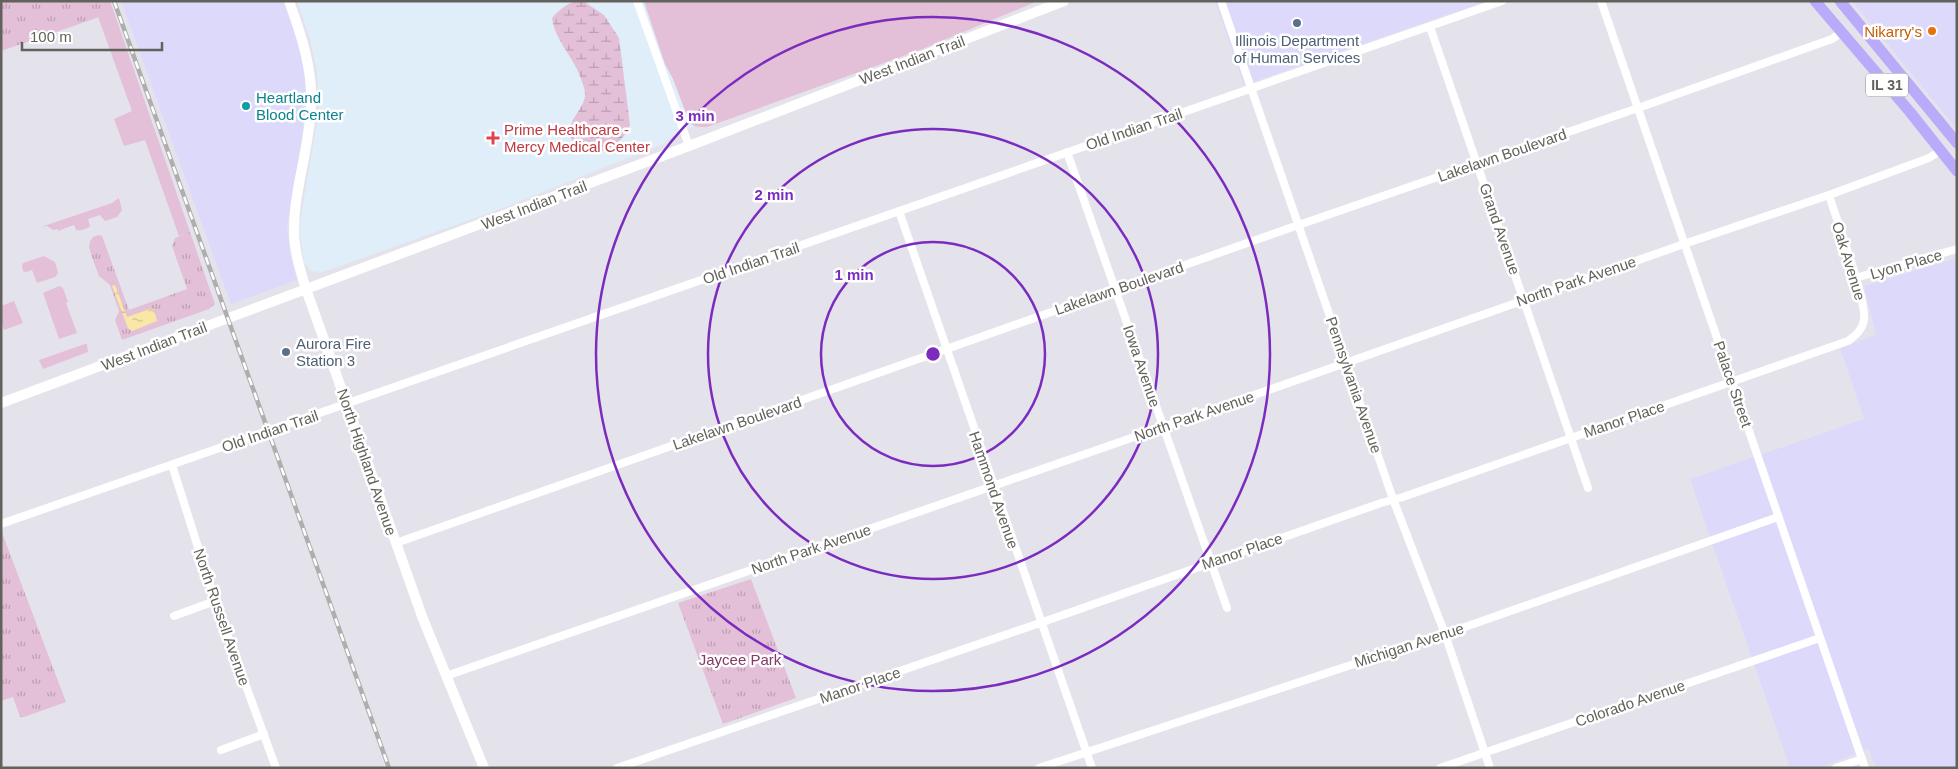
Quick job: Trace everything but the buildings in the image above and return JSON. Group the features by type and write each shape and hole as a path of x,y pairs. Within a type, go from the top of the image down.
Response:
{"main road":[{"name":"North Highland Avenue","path":"289,1 305,53 311,88 309,131 294,225 297,256 306,290 396,543 446,676 484,768"},
{"name":"West Indian Trail","path":"1,403 689,146 1064,1"},
{"name":"IL 31","path":"1815,1 1957,172"},
{"path":"1840,1 1957,143"}],"street":[{"path":"637,1 689,146"},
{"name":"Pennsylvania Avenue","path":"1221,1 1393,499 1445,634 1490,768"},
{"name":"Old Indian Trail","path":"1,524 1502,1"},
{"name":"Palace Street","path":"1601,1 1865,768"},
{"name":"Grand Avenue","path":"1430,27 1588,488"},
{"name":"Lakelawn Boulevard","path":"396,543 1298,225 1638,108 1832,38 1842,32"},
{"name":"North Park Avenue","path":"446,676 1684,244 1828,196 1929,158 1940,151"},
{"name":"Iowa Avenue","path":"1068,152 1226,608"},
{"name":"Oak Avenue","path":"1828,196 1855,278 1864,317 1862,327"},
{"name":"Hammond Avenue","path":"898,211 1092,768"},
{"name":"Lyon Place","path":"1855,278 1957,249"},
{"name":"Manor Place","path":"617,768 1040,623 1210,562 1848,341 1862,327"},
{"name":"North Russell Avenue","path":"172,465 215,601 276,768"},
{"name":"Michigan Avenue","path":"1039,768 1445,634 1778,517"},
{"path":"174,616 215,601"},
{"name":"Colorado Avenue","path":"1440,768 1820,638"},
{"path":"221,750 264,734"},
{"path":"1836,768 1862,759"}],"shaded area":[{"path":"121,1 285,1 304,62 306,99 301,144 287,226 290,253 297,280 231,304"},
{"name":"Prime Healthcare - Mercy Medical Center","path":"297,1 643,1 665,64 673,79 689,121 695,126 673,136 663,144 503,208 323,272 311,271 304,262 299,228 319,110 317,72 310,39"},
{"path":"1215,1 1487,1 1244,85"},
{"path":"1852,1 1957,1 1957,129"},
{"path":"1957,258 1957,768 1876,768 1869,749 1818,768 1790,768 1690,479 1864,419 1840,348 1876,335 1864,286"}],"green space":[{"path":"1,1 110,1 114,12 1,51"},
{"path":"577,1 583,1 604,15 619,38 630,125 618,142 602,151 585,149 570,136 572,122 584,101 585,91 578,71 557,34 552,18 557,12"},
{"path":"644,1 1038,1 920,50 707,127 702,127 695,126 689,121 673,79 665,64"},
{"path":"114,12 190,232 179,236 145,140 124,146 114,119 132,111 98,17"},
{"path":"119,198 122,210 117,217 105,221 100,215 88,219 90,226 86,229 76,230 74,225 58,231 58,229 53,230 47,226 41,227 112,203"},
{"path":"190,232 215,304 209,309 122,340 115,320 119,311 110,285 99,276 89,247 90,241 93,237 102,236 129,310 187,289 172,246 175,238"},
{"path":"44,256 55,262 58,273 55,277 37,283 32,270 23,271 22,265"},
{"path":"59,286 63,288 68,302 66,303 77,333 59,339 43,293"},
{"path":"14,301 23,323 4,330 1,322 1,306"},
{"path":"87,344 88,352 43,369 39,360"},
{"path":"1,530 66,702 24,717 20,717 13,697 1,701"},
{"name":"Jaycee Park","path":"751,579 796,698 723,724 678,603"}],"water":[{"path":"115,285 127,317 154,309 157,321 132,331 128,328 112,286"}],"railway":[{"path":"114,1 389,768"}],"place":[{"name":"Illinois Department of Human Services","path":"1297,23"},
{"name":"Nikarry's","path":"1932,31"},
{"name":"Heartland Blood Center","path":"246,106"},
{"name":"Prime Healthcare - Mercy Medical Center","path":"493,138"},
{"name":"Aurora Fire Station 3","path":"286,352"}]}
